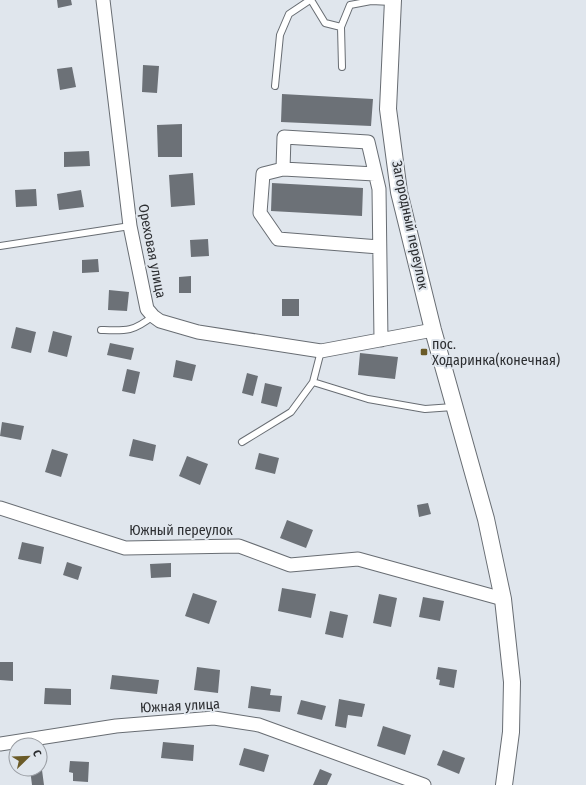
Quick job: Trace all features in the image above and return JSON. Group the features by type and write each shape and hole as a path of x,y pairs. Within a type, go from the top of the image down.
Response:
{"street":[{"name":"Ореховая улица","path":"103,0 130,226 147,309 153,316 160,321 198,332 321,351 433,330"},
{"name":"Загородный переулок","path":"393,1 388,108 400,192 433,330 484,512 503,599 512,682 511,732 504,785"},
{"path":"283,169 284,137 368,142 379,189 381,340"},
{"path":"375,174 283,169 263,174 260,213 278,239 379,247"},
{"name":"Южный переулок","path":"0,508 125,548 239,546 290,565 358,559 503,599"},
{"name":"Южная улица","path":"0,744 116,726 214,718 259,725 424,785"}],"lane":[{"path":"275,86 280,35 289,14 311,0 325,24 341,27"},
{"path":"342,67 341,27 350,5 371,1 393,1"},
{"path":"0,246 130,226"},
{"path":"101,330 122,331 139,328 153,316"},
{"path":"242,442 291,412 313,382 321,351"},
{"path":"313,382 368,399 425,409 454,407"}],"building":[{"path":"57,0 71,0 72,5 58,8"},
{"path":"143,65 159,66 157,93 142,92"},
{"path":"72,67 76,87 60,90 57,69"},
{"path":"282,94 373,99 371,126 281,122"},
{"path":"182,124 182,157 158,157 157,125"},
{"path":"89,151 90,166 64,167 64,152"},
{"path":"193,173 195,205 171,207 169,175"},
{"path":"272,183 363,188 362,216 271,211"},
{"path":"36,189 37,206 16,207 15,190"},
{"path":"81,190 84,207 59,210 57,194"},
{"path":"208,239 209,256 191,257 190,240"},
{"path":"98,259 99,272 82,273 82,260"},
{"path":"191,276 191,293 179,293 179,277"},
{"path":"109,290 129,292 127,311 108,310"},
{"path":"282,299 299,299 299,316 282,316"},
{"path":"16,327 36,332 31,353 11,348"},
{"path":"53,331 72,336 67,357 48,352"},
{"path":"110,343 134,348 131,360 107,355"},
{"path":"360,353 398,357 395,379 358,375"},
{"path":"176,360 196,365 192,381 173,377"},
{"path":"127,369 140,372 135,394 122,391"},
{"path":"247,373 258,376 253,396 242,393"},
{"path":"265,383 282,387 277,407 261,403"},
{"path":"2,422 24,426 21,440 0,436"},
{"path":"133,439 156,445 153,461 129,456"},
{"path":"52,449 68,454 61,477 45,472"},
{"path":"259,453 279,458 275,474 255,469"},
{"path":"187,456 208,464 200,485 179,476"},
{"path":"428,503 431,514 419,517 417,505"},
{"path":"287,520 313,530 306,548 280,538"},
{"path":"22,542 44,547 41,564 18,559"},
{"path":"67,562 82,567 78,580 63,575"},
{"path":"171,563 171,577 151,578 150,564"},
{"path":"282,588 316,594 311,618 278,611"},
{"path":"193,593 217,601 209,624 185,616"},
{"path":"379,594 397,598 391,627 373,623"},
{"path":"423,597 444,601 440,621 419,617"},
{"path":"330,611 348,615 343,638 325,634"},
{"path":"0,662 13,662 13,681 0,680"},
{"path":"197,667 220,670 218,693 194,690"},
{"path":"438,667 457,670 454,688 439,685 440,680 436,679"},
{"path":"112,675 159,680 157,694 110,689"},
{"path":"251,686 271,689 270,695 282,696 280,712 248,708"},
{"path":"45,688 71,689 71,705 44,704"},
{"path":"339,699 365,704 362,717 348,715 346,728 335,726"},
{"path":"301,700 326,706 322,720 297,714"},
{"path":"383,726 411,735 405,755 377,746"},
{"path":"163,742 194,745 193,761 161,758"},
{"path":"244,748 269,755 264,772 239,765"},
{"path":"443,750 465,758 459,774 437,765"},
{"path":"70,761 89,762 88,782 73,781 73,773 69,772"},
{"path":"320,769 332,774 327,785 313,785"},
{"path":"31,777 43,777 44,785 32,785"}],"place":[{"name":"пос. Ходаринка(конечная)","path":"424,352"}]}
